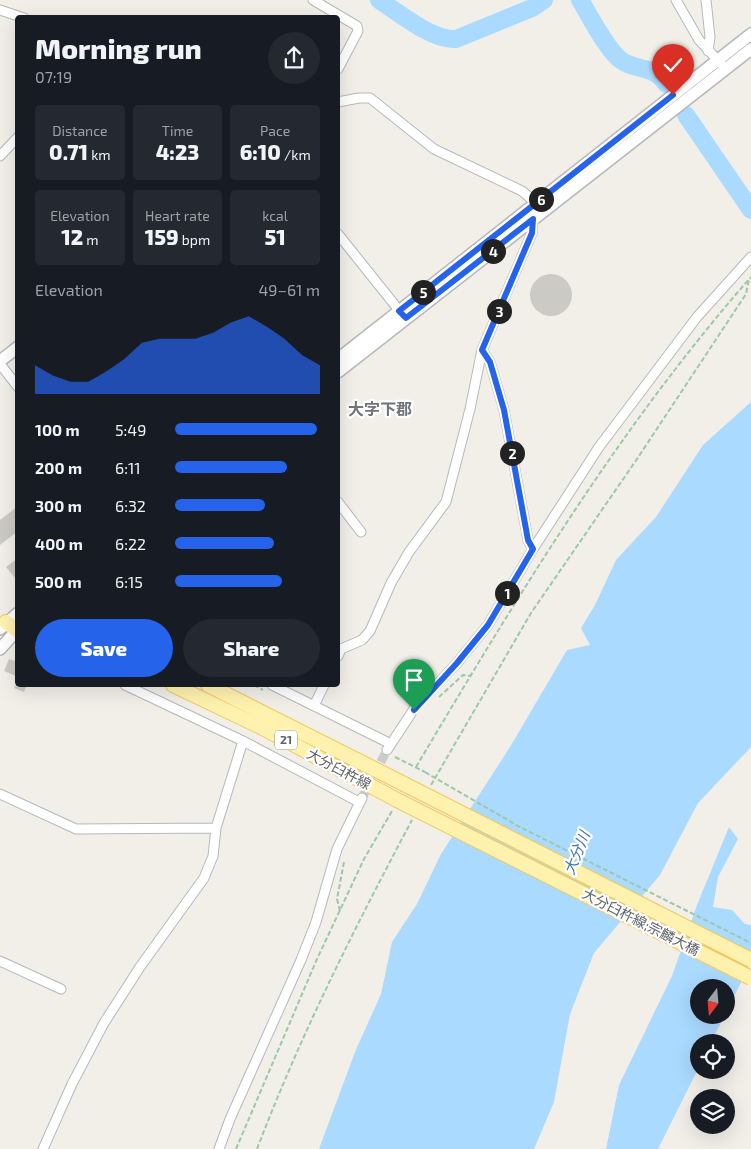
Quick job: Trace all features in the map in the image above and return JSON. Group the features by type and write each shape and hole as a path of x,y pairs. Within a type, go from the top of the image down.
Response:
{"main road":[{"name":"大分臼杵線","path":"177,687 255,724 395,805"},
{"name":"大分臼杵線","path":"212,687 404,784"},
{"name":"大分臼杵線;宗麟大橋","path":"404,784 751,960"},
{"name":"大分臼杵線;宗麟大橋","path":"395,805 751,978"}],"street":[{"path":"313,0 338,15"},
{"path":"676,0 699,40 722,64"},
{"path":"706,0 710,36 708,51"},
{"path":"0,10 15,15"},
{"path":"340,16 357,26 358,30 340,65"},
{"path":"340,358 402,315 533,219 722,64 751,34"},
{"path":"340,370 402,315 536,203 722,64 751,49"},
{"path":"340,102 370,98 434,148 522,191 536,203"},
{"path":"0,156 15,140"},
{"path":"340,651 341,649 362,640 370,631 391,583 405,559 446,502 470,409 482,350 532,233 533,219"},
{"path":"340,237 402,315"},
{"path":"276,687 389,747 414,710 457,663 488,625 533,549 599,447 697,317 751,257"},
{"path":"15,350 0,363 15,382"},
{"path":"482,350 490,362 504,410 528,540 533,549"},
{"path":"340,505 361,532"},
{"path":"0,649 11,626"},
{"path":"129,687 243,741 360,800 337,849 316,922 301,960 230,1119 219,1149"},
{"path":"314,706 323,687"},
{"path":"44,1149 72,1084 104,1023 140,967 204,878 213,856 216,828 243,741"},
{"path":"0,794 76,829 216,828"},
{"path":"0,961 61,989"}],"path":[{"path":"416,767 444,717 541,560 589,488 673,372 750,278"},
{"path":"428,791 531,613 637,459 746,294 750,278"},
{"path":"437,699 463,675 471,676"},
{"path":"425,772 518,826 751,943"},
{"path":"236,1149 297,1004 364,859 395,805"},
{"path":"257,1149 313,1015 381,879 414,818"},
{"path":"340,911 336,899 346,854"}],"water":[{"name":"大分川","path":"751,402 751,747 698,803 660,875 594,953 570,1014 554,1102 534,1149 319,1149 355,1052 381,994 392,942 417,904 441,854 510,747 567,650 590,645 581,628 595,605 616,560 656,517 703,445"},
{"path":"729,827 738,839 718,877 713,907 732,910 745,924 751,925 751,963 735,994 735,979 690,979 690,1024 720,1024 715,1034 690,1034 690,1079 693,1079 658,1149 606,1149 619,1085 672,976 697,905"}],"building":[{"path":"547,274 555,274 566,280 572,295 566,310 555,316 547,316 536,310 530,299 530,291 536,280"},
{"path":"15,508 15,533 0,545 0,520"},
{"path":"15,560 15,578 6,567"},
{"path":"9,659 15,661 15,676 4,671"},
{"path":"15,686 26,687 24,692 14,688"}],"waterway":[{"path":"379,0 427,31 437,36 456,39 532,8 544,0"},
{"path":"580,0 605,42 616,56 628,64 651,71 666,84"},
{"path":"686,115 751,210"}],"tunnel":[{"path":"362,798 387,750"}],"district":[{"name":"大字下郡","path":"380,409"}],"route":[{"path":"414,710 457,663 488,625 533,549 528,540 524,509 504,410 490,362 482,350 532,233 533,219 406,318 399,311 673,95"}]}
